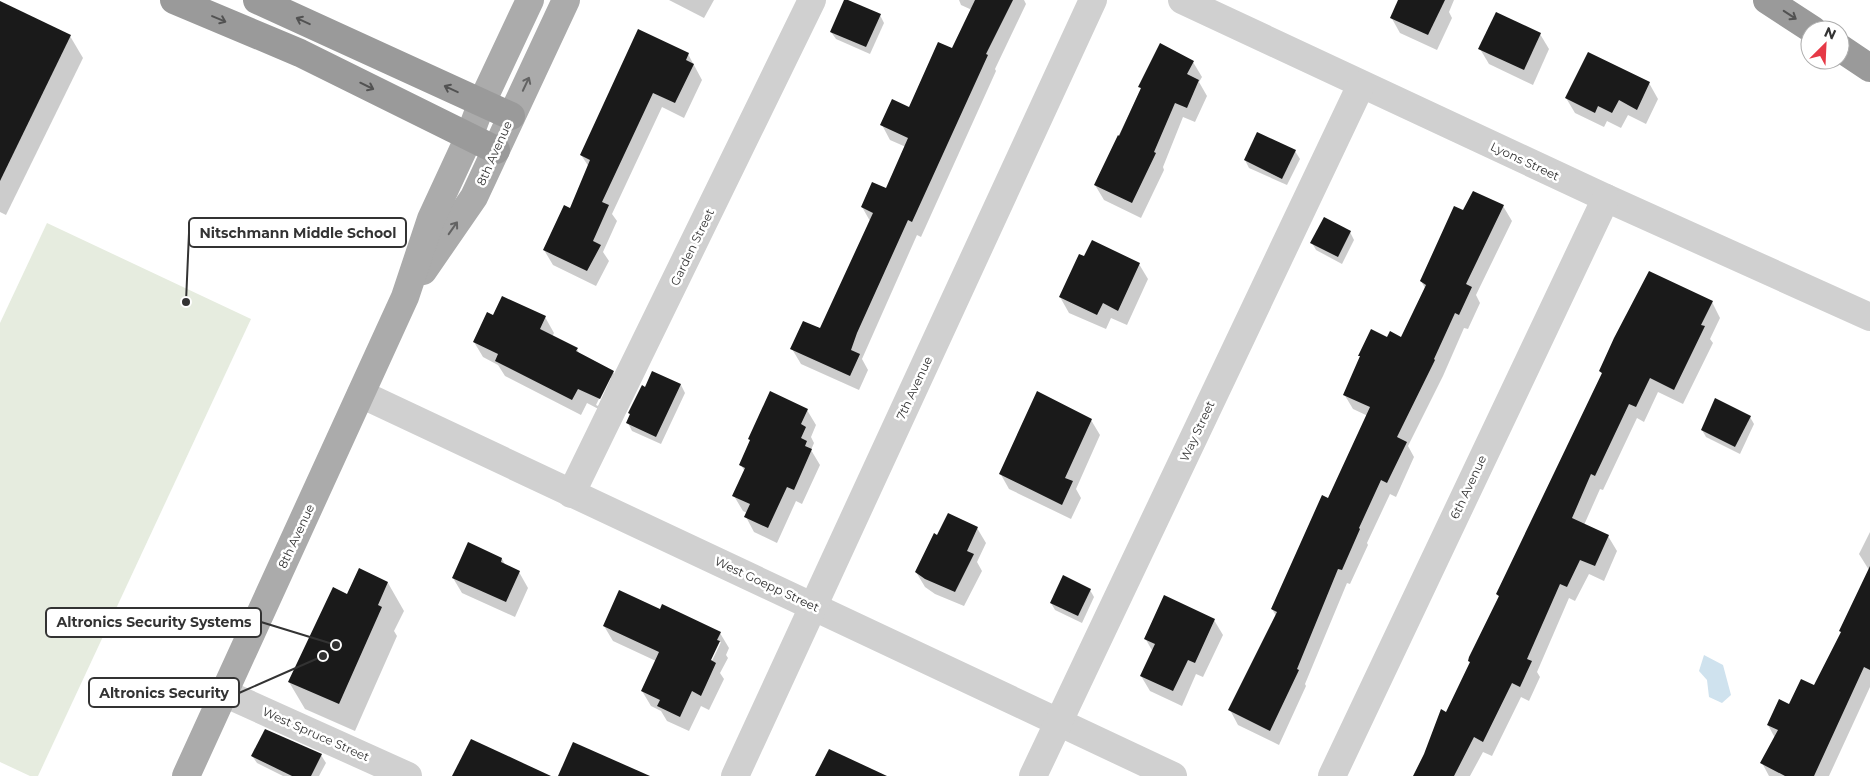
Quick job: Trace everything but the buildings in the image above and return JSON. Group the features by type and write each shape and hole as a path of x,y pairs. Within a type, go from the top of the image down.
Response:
{"highway":[{"path":"174,0 300,53 496,150"},
{"path":"257,0 511,116"},
{"path":"1767,0 1800,22"},
{"path":"1850,55 1870,68"}],"main road":[{"name":"8th Avenue","path":"186,776 405,297 431,219 469,137 482,102 530,0"},
{"name":"8th Avenue","path":"405,297 474,198 566,0"}],"street":[{"name":"Garden Street","path":"571,494 812,0"},
{"name":"7th Avenue","path":"735,776 1093,0"},
{"name":"Lyons Street","path":"1182,0 1360,85 1870,317"},
{"name":"Way Street","path":"1033,776 1360,85"},
{"name":"6th Avenue","path":"1332,776 1606,198"},
{"name":"West Goepp Street","path":"361,394 1173,776"},
{"name":"West Spruce Street","path":"224,693 408,776"}],"shaded area":[{"path":"47,223 251,319 38,776 30,776 0,762 0,323"}],"water":[{"path":"1704,655 1723,665 1731,695 1722,703 1709,697 1707,680 1699,671"}],"place":[{"name":"Nitschmann Middle School","path":"186,302"},
{"name":"Altronics Security Systems","path":"336,645"},
{"name":"Altronics Security","path":"323,656"}]}
